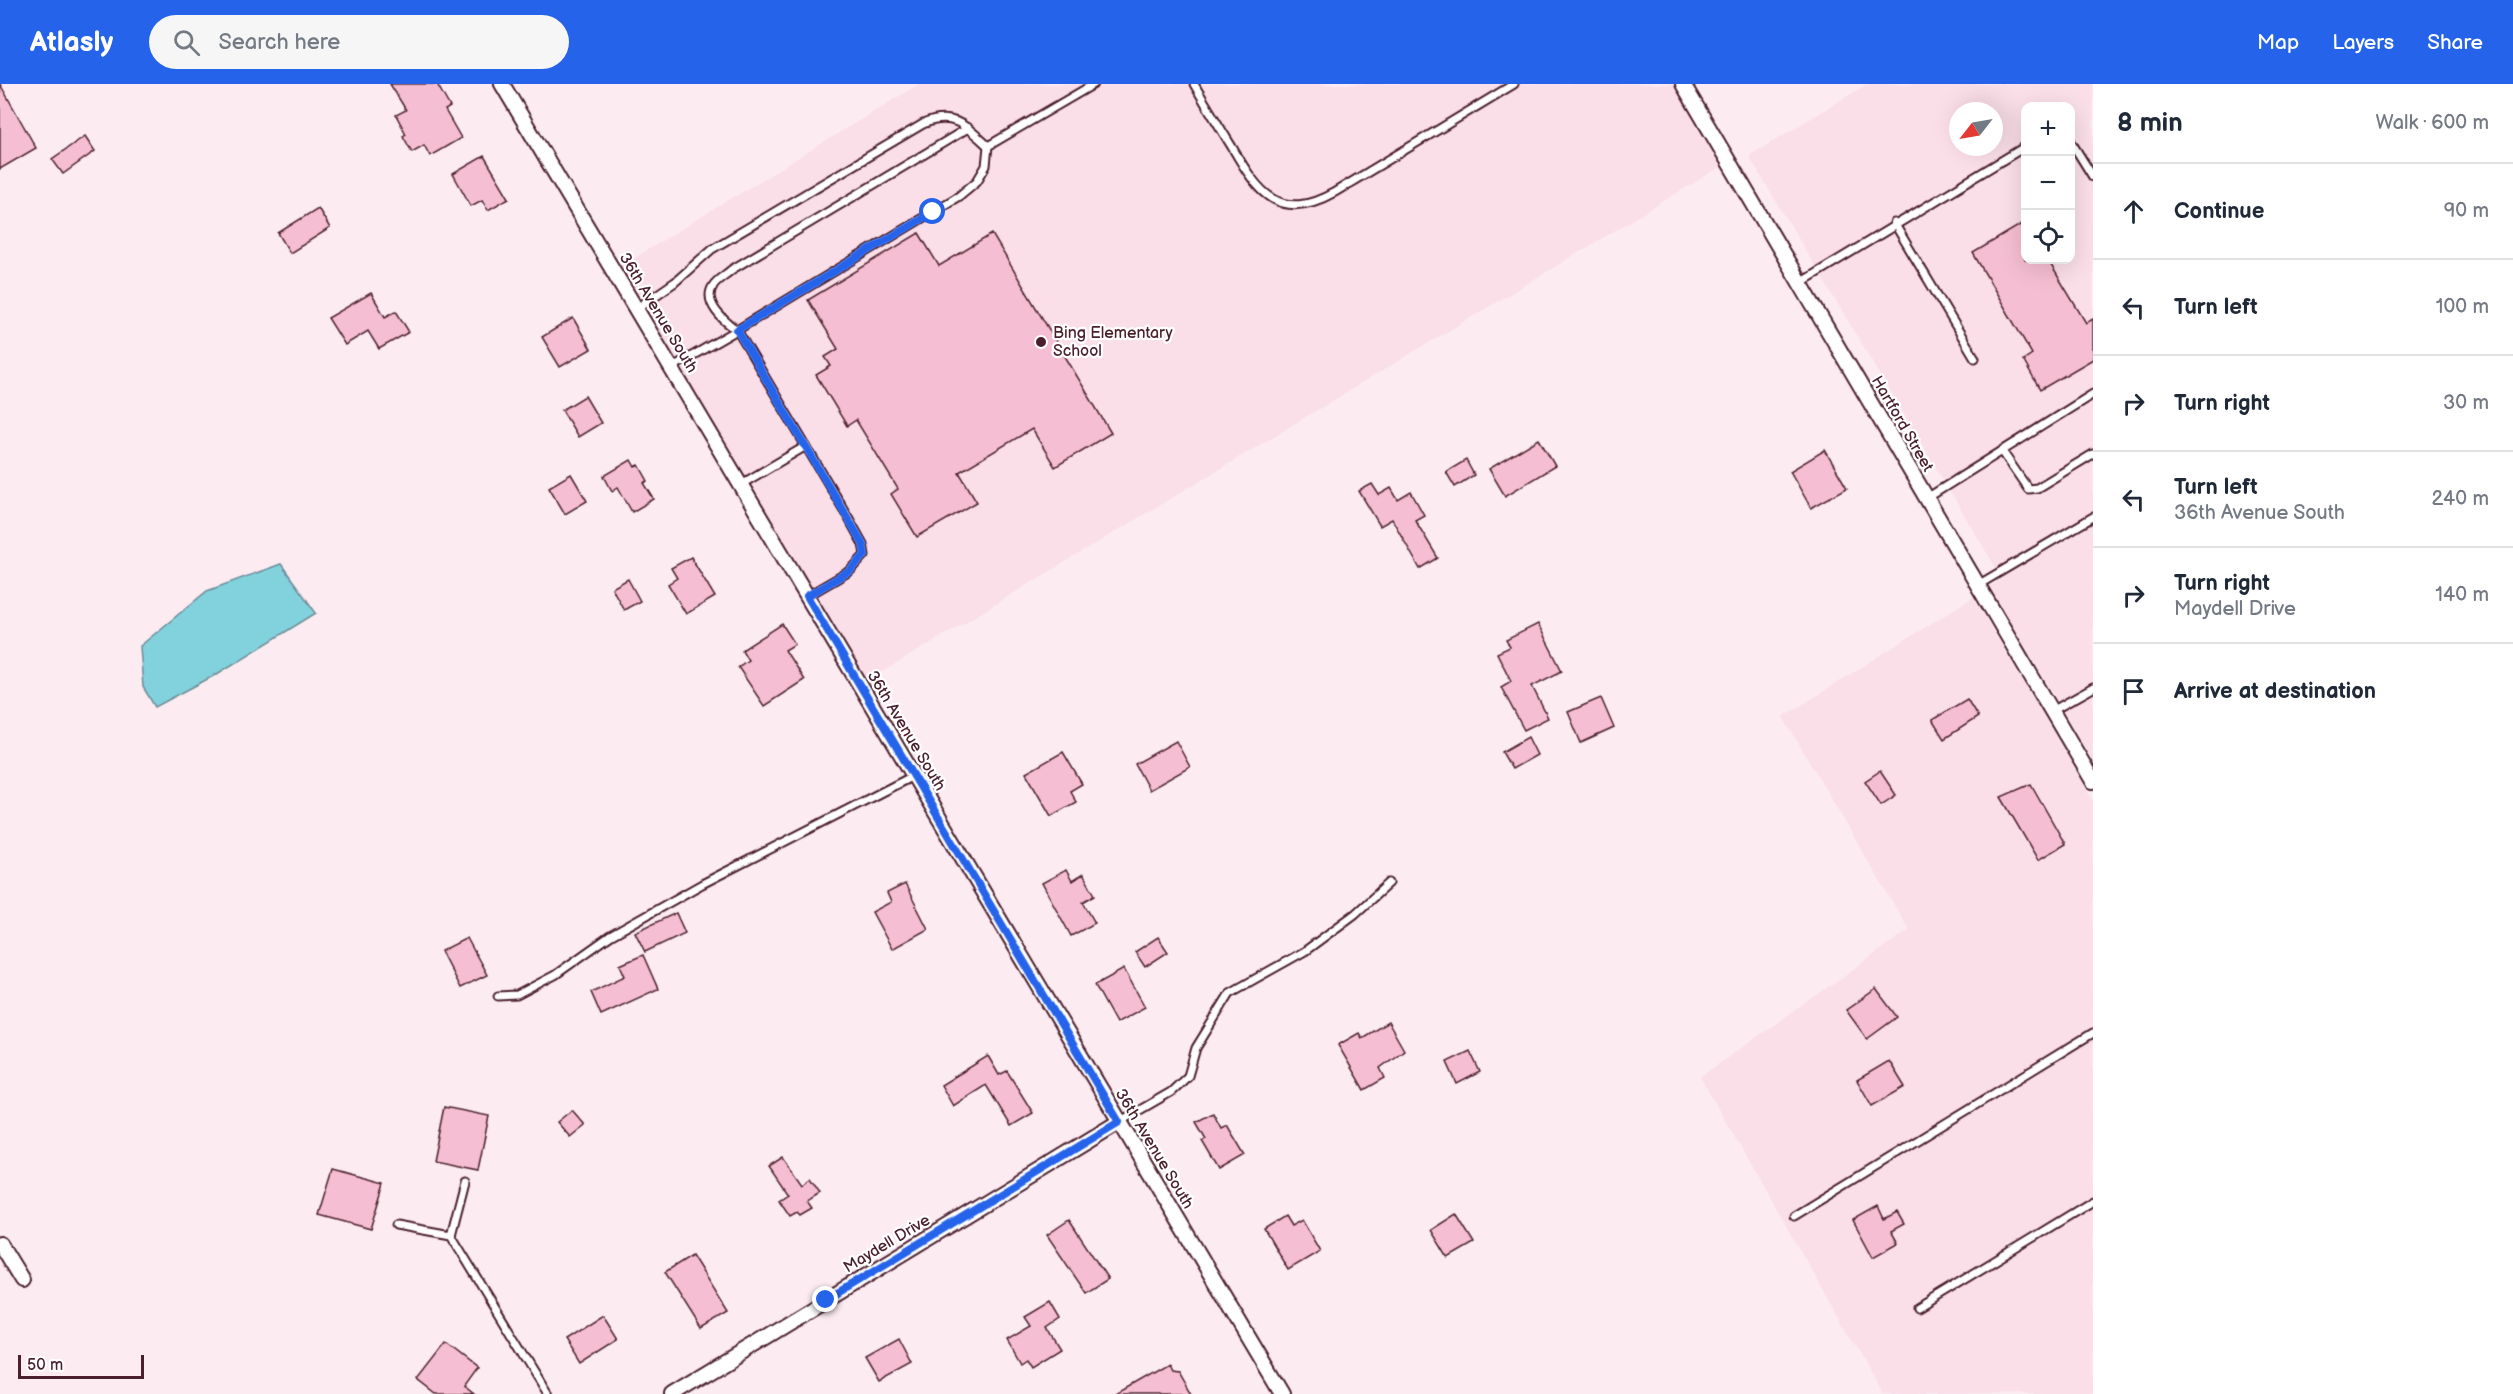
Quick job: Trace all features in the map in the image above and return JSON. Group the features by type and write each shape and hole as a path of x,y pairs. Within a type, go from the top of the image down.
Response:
{"street":[{"name":"36th Avenue South","path":"502,84 1282,1394"},
{"name":"Hartford Street","path":"1683,84 2093,781"},
{"name":"Maydell Drive","path":"672,1394 691,1389 1119,1122"},
{"path":"0,1244 21,1280"}],"lane":[{"path":"988,147 1094,84"},
{"path":"1194,84 1259,190 1285,205 1302,205 1317,202 1335,192 1514,84"},
{"path":"636,309 675,282 712,249 922,124 936,118 952,119 968,128 988,147"},
{"path":"807,596 850,571 865,555 848,517 737,330 716,311 710,297 712,286 725,275 968,128"},
{"path":"671,368 958,196 977,181 986,166 988,147"},
{"path":"1800,283 1894,223 2021,148"},
{"path":"2075,148 2093,177"},
{"path":"1894,223 1975,358"},
{"path":"1927,498 2093,394"},
{"path":"740,485 806,446"},
{"path":"2002,451 2028,489 2037,488 2093,454"},
{"path":"1978,585 2093,517"},
{"path":"2052,711 2093,688"},
{"path":"498,996 517,995 555,975 610,936 702,884 913,776"},
{"path":"1119,1122 1171,1092 1188,1076 1196,1048 1230,993 1305,951 1355,914 1389,883"},
{"path":"1794,1216 2093,1033"},
{"path":"465,1181 451,1236 548,1394"},
{"path":"1917,1308 2093,1201"},
{"path":"396,1225 451,1236"}],"shaded area":[{"name":"Bing Elementary School","path":"919,84 1680,84 1727,163 858,687 611,272"},
{"path":"1867,84 2093,84 2093,761 1990,587 2002,578 1749,156"},
{"path":"1973,597 2093,800 2093,1394 1883,1394 1700,1077 1909,930 1783,717"}],"water":[{"path":"281,564 316,613 217,674 155,707 143,687 140,646 207,591"}],"building":[{"path":"0,84 36,148 0,169"},
{"path":"390,84 437,84 450,107 445,110 461,138 430,156 424,145 412,152 403,136 406,134 396,115 406,110"},
{"path":"85,136 95,151 63,174 52,159"},
{"path":"484,156 509,198 488,210 482,200 471,206 453,174"},
{"path":"318,208 330,228 290,253 278,233"},
{"path":"2021,224 2021,264 2050,264 2086,323 2093,319 2093,359 2040,390 2023,360 2032,354 1973,253"},
{"name":"Bing Elementary School","path":"919,233 939,266 992,234 1111,433 1055,467 1032,429 959,472 977,502 917,537 891,494 898,489 856,420 847,426 816,375 831,366 825,357 838,349 808,300"},
{"path":"371,293 385,317 396,311 409,332 379,349 368,331 345,345 328,318"},
{"path":"573,318 591,349 560,367 542,337"},
{"path":"585,396 601,423 578,437 562,410"},
{"path":"1539,439 1555,466 1505,496 1489,469"},
{"path":"1825,450 1847,488 1811,508 1790,471"},
{"path":"631,460 635,467 639,465 648,481 644,483 654,499 632,512 618,487 612,491 604,476"},
{"path":"1466,460 1474,475 1455,487 1446,472"},
{"path":"571,474 587,501 565,514 549,487"},
{"path":"1372,484 1379,495 1391,488 1398,500 1411,492 1424,515 1415,520 1438,558 1420,569 1392,519 1380,526 1359,491"},
{"path":"691,557 715,597 686,614 668,584 677,578 671,568"},
{"path":"628,579 640,601 624,610 612,588"},
{"path":"782,624 795,644 785,650 804,680 764,706 738,667 748,660 742,650"},
{"path":"1538,624 1562,671 1532,686 1548,718 1524,730 1501,687 1511,681 1497,653 1510,647 1506,640"},
{"path":"1601,698 1614,728 1581,743 1568,712"},
{"path":"1967,699 1978,717 1944,739 1932,720"},
{"path":"1528,737 1537,755 1512,769 1502,752"},
{"path":"1176,741 1190,767 1149,790 1135,764"},
{"path":"1063,752 1082,784 1070,791 1076,802 1051,816 1026,773"},
{"path":"1880,771 1896,795 1881,805 1865,781"},
{"path":"2031,784 2065,844 2038,860 2001,797"},
{"path":"1066,870 1072,881 1083,874 1095,895 1083,902 1095,923 1071,936 1042,883"},
{"path":"905,884 928,929 892,949 872,912 891,902 887,893"},
{"path":"676,913 685,933 645,952 635,932"},
{"path":"1158,937 1168,952 1145,967 1135,952"},
{"path":"467,938 487,975 460,988 441,951"},
{"path":"643,955 658,989 601,1015 591,992 625,976 620,965"},
{"path":"1124,969 1145,1007 1116,1023 1095,985"},
{"path":"1876,989 1897,1017 1867,1039 1846,1010"},
{"path":"1388,1022 1404,1050 1380,1068 1385,1078 1364,1090 1338,1045 1359,1033 1362,1038"},
{"path":"1470,1051 1480,1072 1457,1084 1447,1062"},
{"path":"988,1056 999,1075 1007,1071 1033,1113 1011,1126 986,1085 953,1106 941,1085"},
{"path":"1889,1061 1905,1087 1872,1106 1857,1080"},
{"path":"444,1107 489,1116 478,1170 433,1161"},
{"path":"572,1110 585,1125 570,1137 557,1122"},
{"path":"1213,1113 1221,1128 1227,1125 1245,1155 1219,1170 1202,1141 1206,1139 1196,1122"},
{"path":"783,1157 802,1184 810,1178 820,1193 807,1201 812,1208 800,1215 797,1212 790,1216 779,1200 788,1194 769,1166"},
{"path":"333,1169 385,1183 371,1229 319,1215"},
{"path":"1878,1206 1884,1219 1897,1212 1904,1224 1891,1231 1898,1243 1873,1257 1853,1220"},
{"path":"1456,1214 1474,1243 1448,1258 1431,1230"},
{"path":"1285,1216 1291,1226 1302,1220 1320,1251 1288,1270 1264,1229"},
{"path":"1069,1220 1108,1279 1086,1293 1047,1235"},
{"path":"692,1255 728,1313 701,1329 665,1272"},
{"path":"1050,1302 1060,1319 1047,1328 1060,1349 1031,1367 1026,1359 1020,1363 1007,1340 1031,1326 1025,1317"},
{"path":"603,1315 618,1339 579,1364 564,1340"},
{"path":"899,1339 912,1364 879,1382 865,1358"},
{"path":"446,1344 477,1368 464,1386 474,1394 436,1394 418,1380"},
{"path":"1167,1364 1170,1370 1178,1371 1191,1394 1115,1394"}],"place":[{"name":"Bing Elementary School","path":"1041,342"}],"route":[{"path":"826,1300 1119,1122 807,596 859,564 865,555 863,544 737,330 933,212"}]}
